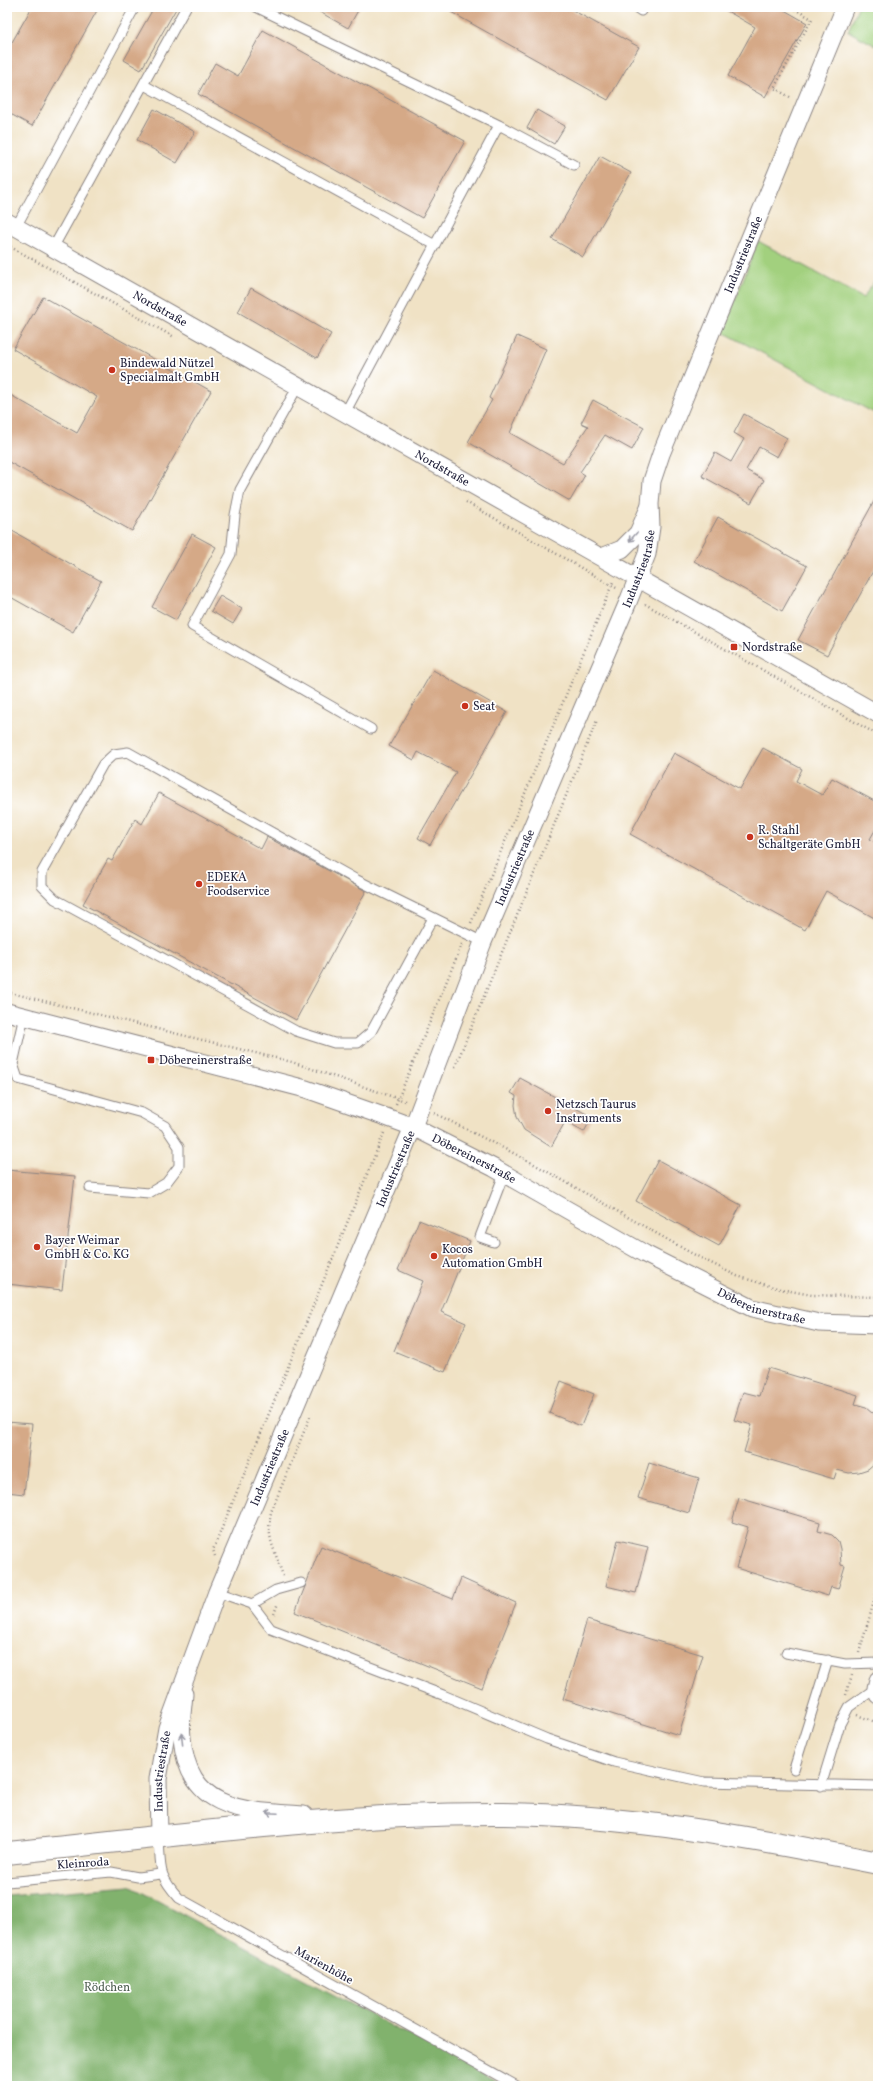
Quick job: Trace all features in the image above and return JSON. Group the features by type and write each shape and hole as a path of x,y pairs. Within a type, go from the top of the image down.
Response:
{"main road":[{"path":"7,1853 352,1818 504,1814 617,1820 720,1834 878,1863"}],"street":[{"name":"Industriestraße","path":"159,1837 157,1805 161,1755 174,1706 185,1676 217,1592 420,1130 483,942 638,600 637,578 647,554 652,527 650,504 652,481 661,454 845,7"},
{"name":"Nordstraße","path":"12,224 878,714"},
{"name":"Industriestraße","path":"602,557 622,549 638,532 650,504"},
{"name":"Döbereinerstraße","path":"7,1012 306,1088 420,1130 504,1174 645,1254 752,1308 819,1323 878,1325"},
{"path":"185,1676 182,1742 188,1768 195,1780 204,1790 217,1800 236,1809 257,1812 352,1818"}],"lane":[{"path":"12,224 135,7"},
{"path":"53,248 186,7"},
{"path":"256,7 499,125 574,165"},
{"path":"635,7 641,11 643,7"},
{"path":"144,85 435,245"},
{"path":"345,413 499,125"},
{"path":"298,386 240,490 235,515 231,554 192,626 371,729"},
{"path":"434,918 371,1032 358,1043 334,1043 296,1031 55,898 42,886 42,872 103,764 114,754 128,752 357,880 483,942"},
{"path":"24,1016 12,1064 18,1079 142,1113 165,1126 179,1147 179,1166 166,1183 149,1194 90,1188"},
{"path":"494,1242 480,1237 504,1174"},
{"path":"252,1604 276,1590 301,1583"},
{"path":"217,1592 252,1604 271,1629 443,1695 547,1739 614,1762 704,1782 821,1786 878,1786"},
{"path":"786,1653 845,1664 878,1663"},
{"path":"794,1770 828,1660"},
{"path":"821,1786 840,1724 849,1707 877,1687"},
{"path":"159,1837 161,1874"},
{"name":"Kleinroda","path":"7,1882 111,1872 138,1877 161,1874"},
{"name":"Marienhöhe","path":"161,1874 165,1883 179,1898 516,2086"}],"path":[{"path":"797,11 799,7"},
{"path":"793,8 812,19 774,88 805,104"},
{"path":"7,245 180,340"},
{"path":"464,501 878,735"},
{"path":"217,1562 213,1550 466,934 619,568"},
{"path":"638,600 652,586"},
{"path":"638,600 642,611"},
{"path":"452,1073 600,714"},
{"path":"420,1130 438,1107"},
{"path":"267,1624 272,1619 284,1588 282,1570 271,1541 269,1528 272,1512 311,1416"},
{"path":"878,1588 845,1698 849,1707 859,1716 878,1723"}],"green space":[{"path":"858,7 878,7 878,47 848,31"},
{"path":"758,241 863,298 878,276 878,415 723,332"},
{"name":"Rödchen","path":"130,1886 505,2086 7,2086 7,1896"}],"building":[{"path":"32,7 99,7 32,126 7,112 7,51"},
{"path":"154,7 177,7 141,70 124,60"},
{"path":"311,7 360,7 348,28"},
{"path":"442,7 567,7 639,47 608,100"},
{"path":"720,7 779,7 807,23 765,97 728,76 755,27"},
{"path":"263,30 465,141 422,218 198,94 215,63 238,76"},
{"path":"154,109 195,132 177,163 137,140"},
{"path":"537,110 565,126 554,144 527,128"},
{"path":"600,156 631,173 583,257 552,239"},
{"path":"251,288 331,334 317,358 238,312"},
{"path":"43,297 211,391 132,531 7,461 7,393 77,433 97,397 13,349"},
{"path":"517,336 546,349 510,433 563,463 588,426 581,423 593,400 644,427 632,450 605,435 580,472 585,475 570,501 468,442 492,400 489,398"},
{"path":"744,414 787,438 777,457 759,447 746,470 764,480 751,503 702,476 715,453 731,462 744,439 734,433"},
{"path":"878,494 878,562 827,655 798,640"},
{"path":"718,517 807,566 782,611 694,561"},
{"path":"7,528 101,581 73,632 7,595"},
{"path":"192,534 216,547 176,620 152,607"},
{"path":"220,596 242,609 233,624 211,611"},
{"path":"433,670 507,712 430,845 418,838 456,772 418,752 414,760 389,746"},
{"name":"R. Stahl Schaltgeräte GmbH","path":"763,748 802,769 796,781 822,795 832,778 878,803 878,825 870,839 878,844 878,920 826,891 805,930 630,834 674,753 740,789"},
{"name":"EDEKA Foodservice","path":"159,793 261,849 267,837 366,891 296,1020 83,904 108,859 112,861 135,819 142,824"},
{"name":"Netzsch Taurus Instruments","path":"520,1078 592,1117 584,1132 565,1122 551,1147 524,1130 517,1117 515,1105 516,1096 511,1093"},
{"path":"658,1160 741,1205 719,1246 636,1201"},
{"name":"Bayer Weimar GmbH & Co. KG","path":"7,1170 75,1176 62,1290 7,1284"},
{"path":"419,1220 470,1241 441,1312 466,1323 445,1372 394,1351 423,1281 398,1270"},
{"path":"768,1368 858,1395 855,1404 866,1407 878,1417 878,1460 868,1469 859,1472 849,1473 837,1470 834,1479 744,1452 752,1425 734,1420 743,1392 759,1396"},
{"path":"561,1381 594,1394 581,1426 549,1413"},
{"path":"7,1422 32,1424 24,1494 7,1492"},
{"path":"649,1463 699,1478 689,1513 638,1498"},
{"path":"739,1498 820,1522 818,1531 832,1535 838,1541 841,1565 845,1566 838,1589 831,1587 828,1596 736,1568 748,1527 732,1522"},
{"path":"618,1540 648,1547 636,1593 606,1586"},
{"path":"321,1546 453,1599 461,1578 516,1603 482,1688 295,1612"},
{"path":"587,1620 703,1655 679,1735 563,1699"}],"place":[{"name":"Bindewald Nützel Specialmalt GmbH","path":"112,370"},
{"name":"Nordstraße","path":"734,647"},
{"name":"Seat","path":"465,706"},
{"name":"R. Stahl Schaltgeräte GmbH","path":"750,837"},
{"name":"EDEKA Foodservice","path":"199,884"},
{"name":"Döbereinerstraße","path":"151,1060"},
{"name":"Netzsch Taurus Instruments","path":"548,1111"},
{"name":"Bayer Weimar GmbH & Co. KG","path":"37,1247"},
{"name":"Kocos Automation GmbH","path":"434,1256"}]}
